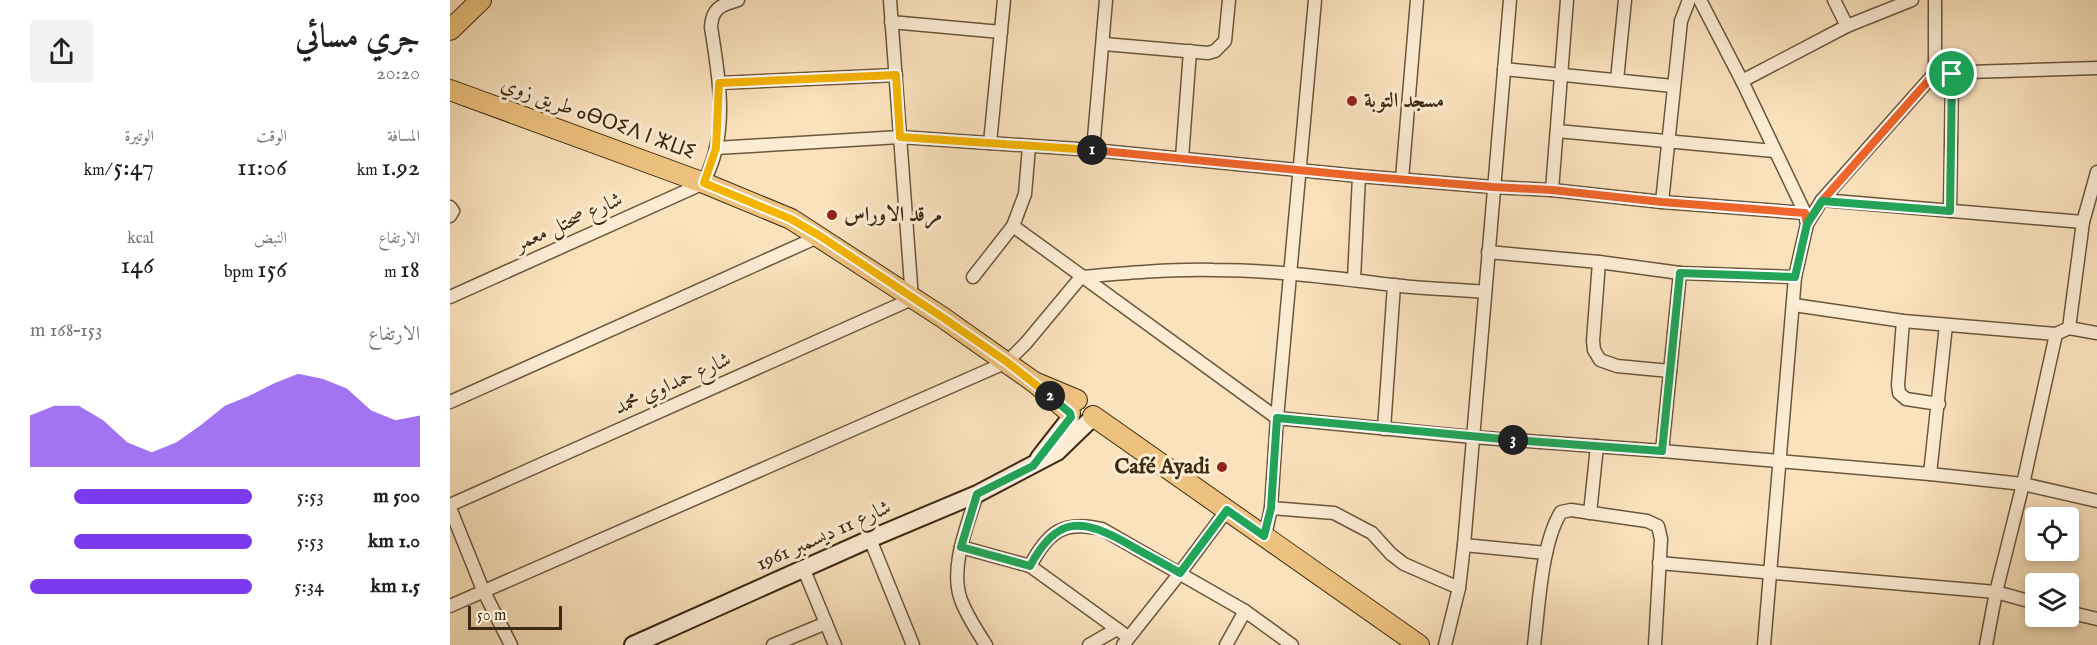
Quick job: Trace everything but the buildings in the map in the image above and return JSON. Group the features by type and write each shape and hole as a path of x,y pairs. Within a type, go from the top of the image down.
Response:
{"main road":[{"path":"450,30 480,0"},
{"name":"طريق زوي ⴰⴱⵔⵉⴷ ⵏ ⵣⵡⵉ","path":"450,90 704,183 791,219 942,317 1080,414"},
{"path":"1080,414 1227,510 1419,645"},
{"name":"شارع 11 ديسمبر 1961","path":"633,645 870,539 977,494 1033,466 1080,414"}],"street":[{"path":"704,183 716,148 719,83 711,27 712,19 714,12 738,0"},
{"path":"890,0 912,298"},
{"path":"990,143 1004,0"},
{"path":"1093,150 1104,44 1106,0"},
{"path":"1104,44 1208,53 1215,51 1225,41 1228,0"},
{"path":"1264,536 1271,508 1315,0"},
{"path":"1402,179 1417,0"},
{"path":"1445,645 1459,588 1464,545 1510,0"},
{"path":"1552,190 1567,0"},
{"path":"1617,80 1625,0"},
{"path":"1662,202 1681,21 1689,0"},
{"path":"1700,0 1742,81 1806,219"},
{"path":"1834,0 1847,26"},
{"path":"1742,81 1847,26 1911,0"},
{"path":"1764,645 1795,277 1806,219 1935,73 1935,0"},
{"path":"891,22 1001,32"},
{"path":"1182,158 1190,51"},
{"path":"1935,73 2097,68"},
{"path":"1504,69 1673,86"},
{"path":"1950,211 1952,74"},
{"path":"719,83 896,75"},
{"path":"1557,131 1774,151"},
{"path":"716,148 900,137 1093,150 1359,176 1552,190 1806,219"},
{"path":"973,277 1013,226 1025,194 1029,147"},
{"path":"2069,328 2083,222 2097,171"},
{"path":"1354,279 1359,176"},
{"name":"شارع صحتل معمر","path":"450,297 704,183"},
{"path":"1822,201 2083,222"},
{"path":"450,207 453,211 450,216"},
{"path":"1013,226 1277,418 1472,437 1930,474 2023,484 2097,501"},
{"path":"450,402 820,236"},
{"path":"1488,252 1599,262 1680,273 1795,277"},
{"path":"1599,262 1593,341 1594,350 1600,360 1617,366 1670,371"},
{"path":"450,606 1007,362 1033,335 1081,277 1137,272 1215,270 1292,274 1394,285 1485,291"},
{"path":"1662,451 1680,273"},
{"path":"1384,429 1394,285"},
{"name":"شارع حمداوي محمد","path":"450,506 912,298"},
{"path":"1794,305 1946,325 2056,334 2069,328 2097,333"},
{"path":"1903,321 1899,393 1906,399 1939,404"},
{"path":"1930,474 1946,325"},
{"path":"1986,645 1996,592 2023,484 2056,334"},
{"path":"1590,513 1597,446"},
{"path":"977,494 961,547 958,575 960,599 973,626 986,645"},
{"path":"450,506 483,590 511,645"},
{"path":"1271,508 1318,510 1342,516 1372,532 1391,554 1404,564 1459,588"},
{"path":"961,547 1030,566 1117,629 1126,641 1227,510"},
{"path":"1534,645 1546,553 1561,512 1571,510 1647,521 1658,526 1661,539 1655,645"},
{"path":"1030,566 1044,542 1053,534 1068,527 1084,525 1102,529 1245,611 1292,645"},
{"path":"870,539 913,645"},
{"path":"1464,545 1546,553"},
{"path":"1659,563 1996,592 2025,600"},
{"path":"804,570 835,645"},
{"path":"1226,645 1245,611"},
{"path":"2079,615 2097,619"},
{"path":"773,645 826,623"},
{"path":"1089,645 1117,629"}],"place":[{"name":"مسجد التوبة","path":"1352,101"},
{"name":"مرقد الاوراس","path":"832,215"},
{"name":"Café Ayadi","path":"1222,467"}],"route":[{"path":"1952,74 1935,73 1822,201 1807,224 1805,213 1662,202 1552,190 1359,176 1093,150 900,137 896,75 719,83 716,148 704,183 791,219 820,236 1007,362 1070,413 1071,417 1033,466 977,494 961,547 1030,566 1044,542 1053,534 1068,527 1084,525 1102,529 1180,573 1227,510 1264,536 1271,508 1277,418 1472,437 1662,451 1680,273 1795,277 1807,224 1822,201 1950,211 1952,74"}]}
